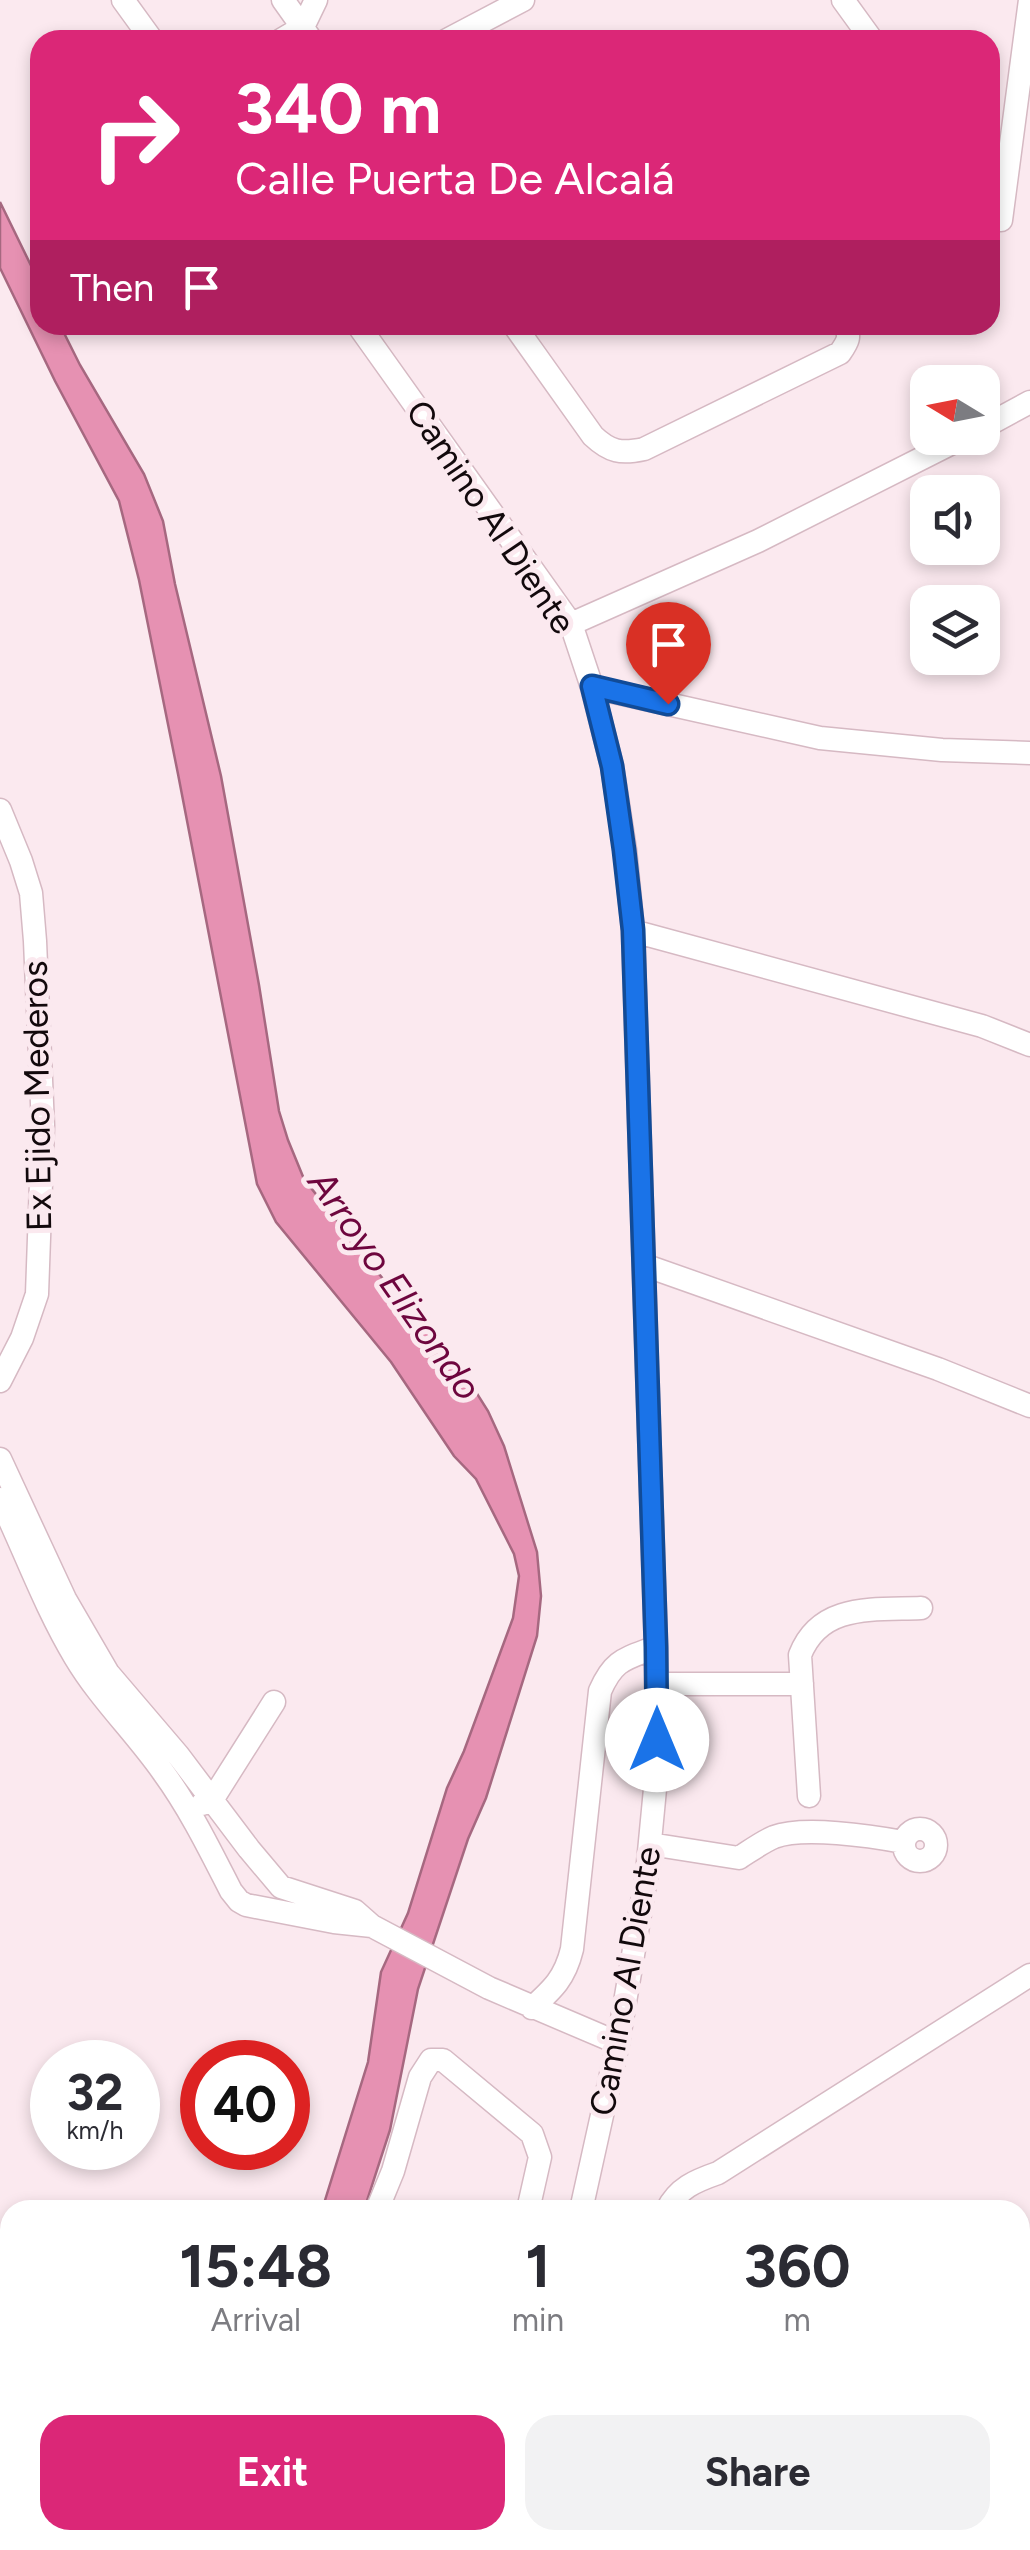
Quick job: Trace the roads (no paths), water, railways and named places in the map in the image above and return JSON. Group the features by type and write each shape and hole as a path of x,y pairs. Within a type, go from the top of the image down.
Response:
{"street":[{"path":"123,0 145,30"},
{"path":"283,0 304,30"},
{"path":"308,30 316,0"},
{"path":"466,30 523,0"},
{"path":"843,0 865,30"},
{"path":"1001,220 1001,119 1030,0"},
{"name":"Camino Al Diente","path":"365,335 571,624 612,766 624,850 633,930 657,1768 648,1872 618,2043 583,2200"},
{"path":"521,335 593,436 607,449 624,454 644,449 840,352 848,335"},
{"path":"1000,418 1030,402"},
{"path":"571,624 758,542 929,455"},
{"path":"592,686 820,738 942,750 1030,753"},
{"name":"Ex Ejido Mederos","path":"0,810 31,893 43,1126 36,1294 22,1338 0,1381"},
{"path":"633,930 982,1026 1030,1045"},
{"path":"644,1266 938,1369 1030,1406"},
{"path":"0,1459 57,1603"},
{"path":"0,1498 57,1603 108,1673 178,1755 201,1805 217,1864 239,1901 378,1929"},
{"path":"809,1796 800,1656 806,1639 820,1624 840,1614 921,1608"},
{"path":"532,2008 554,1988 567,1969 572,1948 600,1691 620,1661 656,1647"},
{"path":"657,1684 802,1684"},
{"path":"201,1805 274,1702"},
{"path":"201,1805 282,1887 355,1912 378,1929 460,1973 618,2043"},
{"path":"650,1844 740,1858 771,1838 786,1834 858,1834 903,1842"},
{"path":"217,1864 249,1850"},
{"path":"270,1909 282,1887"},
{"path":"672,2200 693,2182 718,2173 1030,1975"},
{"path":"381,2200 420,2077 431,2060 443,2060 532,2134 540,2158 530,2200"}],"water label":[{"name":"Arroyo Elizondo","path":"395,1285"}]}
